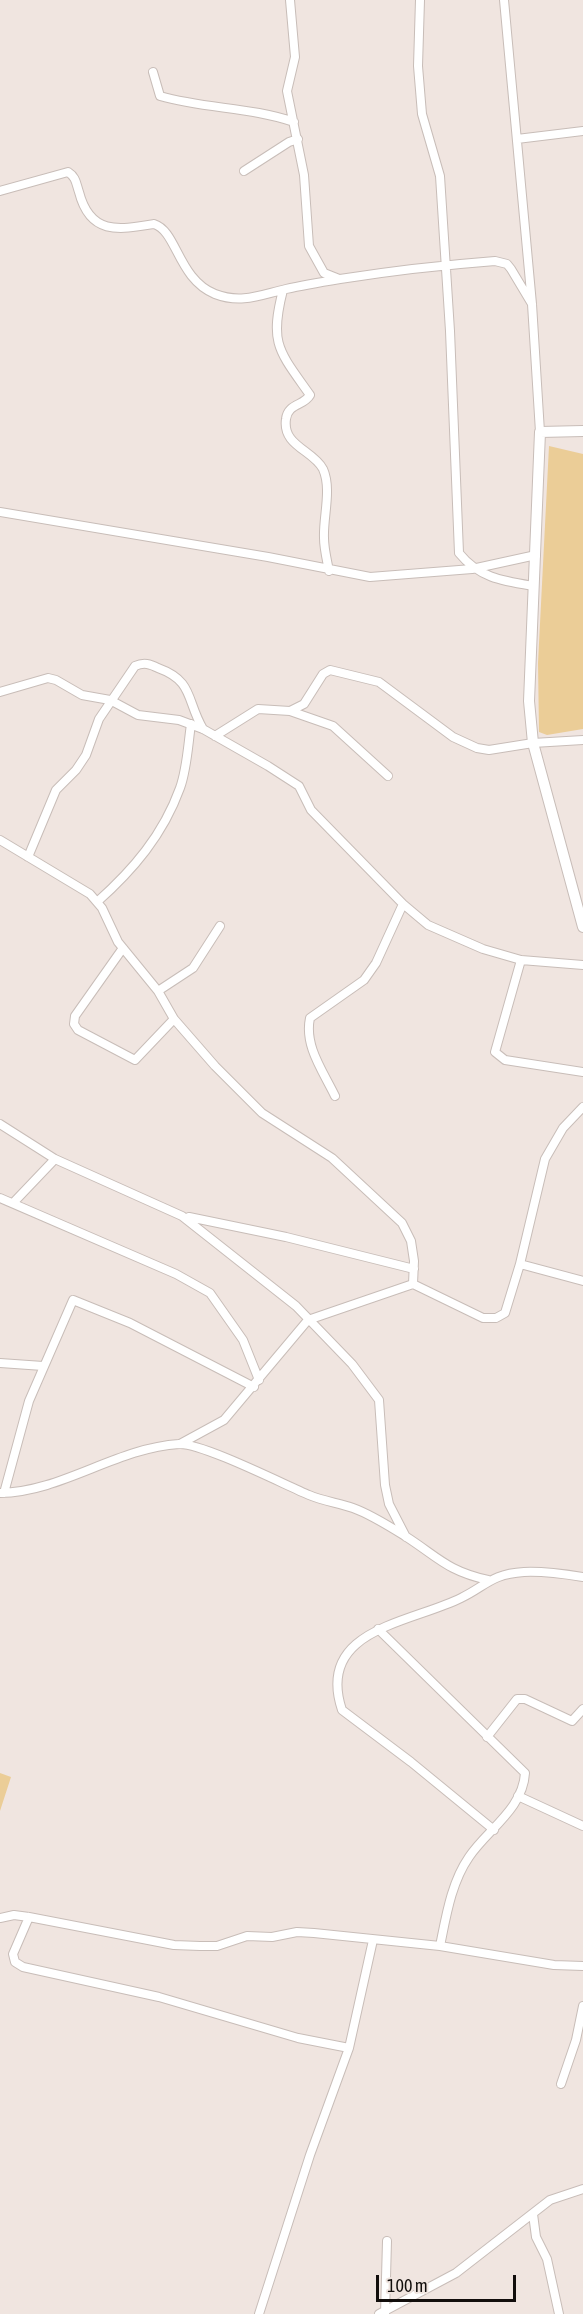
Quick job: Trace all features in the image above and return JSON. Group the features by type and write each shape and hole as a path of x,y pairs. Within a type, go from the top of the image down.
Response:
{"street":[{"path":"291,0 295,57 287,91 298,140 309,246 324,273 340,279"},
{"path":"420,0 418,66 422,104 440,176 459,553 472,569 507,582 534,586"},
{"path":"504,0 532,304 540,432 529,701 533,743 583,927"},
{"path":"153,72 160,96 215,108 252,110 294,122"},
{"path":"517,140 583,131"},
{"path":"244,171 289,142 298,140"},
{"path":"0,191 68,172 75,179 82,204 91,218 100,224 122,230 154,224 166,231 180,262 201,287 236,299 257,298 283,290 340,279 495,261 507,264 532,304"},
{"path":"283,290 276,317 276,337 285,360 310,395 291,407 286,417 286,427 292,441 323,470 326,489 324,539 328,571"},
{"path":"540,432 583,431"},
{"path":"0,512 268,557 370,578 472,569 536,555"},
{"path":"28,857 56,790 76,770 86,755 99,719 110,700 118,695 135,666 148,664 174,674 181,680 203,729"},
{"path":"290,711 304,704 324,674 337,671 379,682 453,737 477,748 489,750 533,743 583,741"},
{"path":"0,692 48,678 82,695 110,700 138,715 179,720 203,729 298,786 311,810 403,904 428,925 483,949 521,960 583,965"},
{"path":"214,736 258,709 290,711 333,726 388,776"},
{"path":"97,902 130,872 165,819 181,787 191,724"},
{"path":"0,840 90,894 97,902 123,948 158,991 174,1019 215,1066 262,1113 332,1158 402,1223 411,1241 413,1284"},
{"path":"335,1096 309,1042 307,1031 310,1018 364,980 376,963 403,904"},
{"path":"158,991 193,968 220,926"},
{"path":"123,948 75,1016 74,1024 78,1030 135,1060 174,1019"},
{"path":"521,960 495,1052 505,1060 583,1072"},
{"path":"256,1384 130,1323 78,1300 71,1302 29,1401 2,1493 28,1492 112,1460 180,1444 224,1420 256,1384 308,1320 413,1284 483,1318 496,1318 505,1313 520,1264 545,1159 563,1128 583,1107"},
{"path":"0,1124 55,1159 182,1216 286,1237 414,1269"},
{"path":"14,1202 55,1159"},
{"path":"0,1198 14,1202 176,1274 210,1293 243,1340 256,1384"},
{"path":"182,1216 263,1278 308,1320 352,1364 379,1400 385,1485 389,1504 406,1537"},
{"path":"520,1264 583,1281"},
{"path":"0,1363 43,1366"},
{"path":"180,1444 245,1467 313,1497 355,1509 406,1537 442,1563 465,1575 488,1580"},
{"path":"494,1830 411,1762 342,1710 336,1680 341,1662 351,1649 378,1629 462,1598 488,1580 524,1572 583,1577"},
{"path":"378,1629 525,1773 518,1796 494,1830 469,1857 461,1871 450,1902 440,1946"},
{"path":"487,1737 517,1699 525,1699 572,1721 583,1708"},
{"path":"518,1796 583,1826"},
{"path":"0,1918 14,1915 29,1917 174,1944 217,1946 247,1936 272,1937 297,1932 440,1946 536,1963 583,1966"},
{"path":"29,1917 13,1954 15,1962 23,1967 159,1997 298,2038 349,2048"},
{"path":"259,2314 310,2155 349,2048 373,1940"},
{"path":"561,2084 576,2040 583,2006"},
{"path":"383,2313 456,2273 550,2200 583,2189"},
{"path":"533,2214 536,2237 547,2259 559,2314"},
{"path":"383,2313 387,2241"}],"shaded area":[{"path":"549,446 583,454 583,729 547,735 539,732 538,663"},
{"path":"0,1773 11,1777 0,1811"}]}
